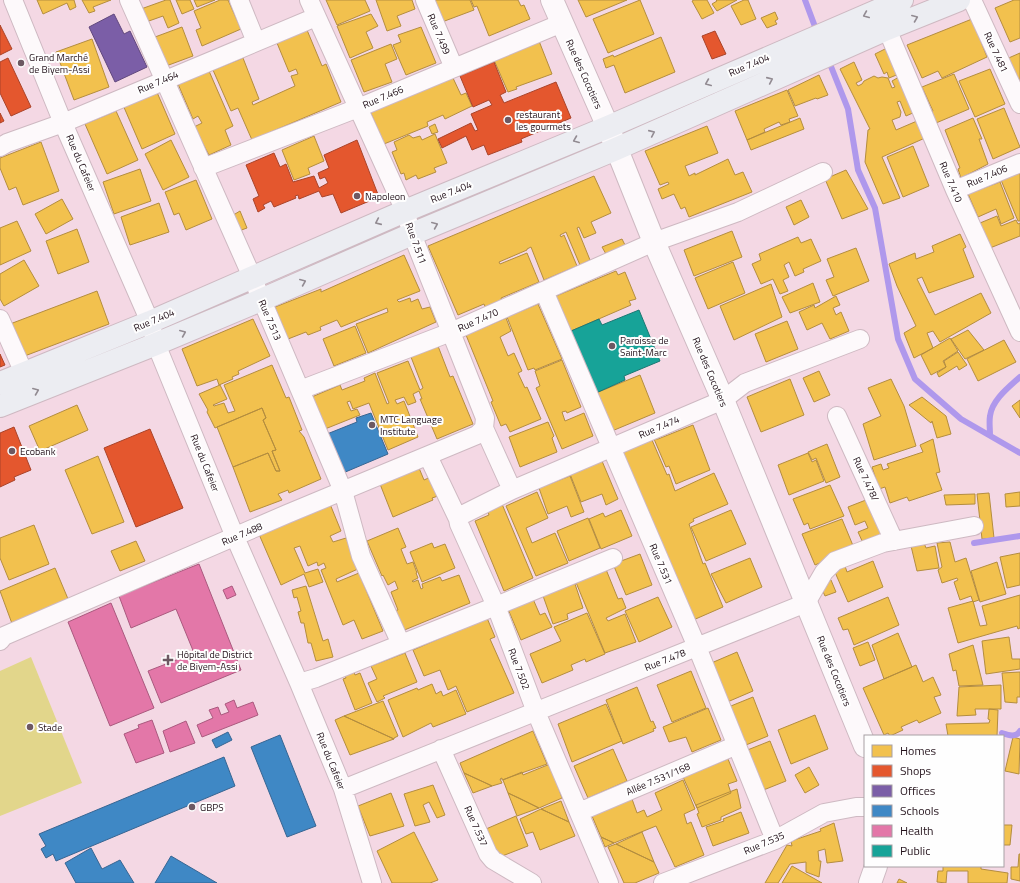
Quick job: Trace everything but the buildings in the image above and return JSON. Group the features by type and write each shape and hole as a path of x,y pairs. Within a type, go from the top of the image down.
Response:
{"main road":[{"name":"Rue 7.404","path":"0,382 150,322 405,211 608,127 902,0"},
{"path":"0,406 156,344 261,300 412,234 616,149 887,29 959,0"}],"street":[{"name":"Rue du Cafeier","path":"13,0 63,123 150,322 156,344 235,537 299,683 343,789 372,883"},
{"name":"Rue 7.513","path":"129,0 252,277 343,491 361,556 400,644"},
{"path":"239,0 256,42"},
{"name":"Rue 7.511","path":"309,0 405,211 412,234 484,418 484,428 512,490"},
{"name":"Rue 7.499","path":"425,0 454,68"},
{"name":"Rue des Cocotiers","path":"552,0 608,127 654,242 723,400 864,744"},
{"name":"Rue 7.481","path":"972,0 1020,104"},
{"name":"Rue 7.464","path":"0,147 7,143 63,123 316,17"},
{"name":"Rue 7.466","path":"203,168 358,108 562,23"},
{"name":"Rue 7.410","path":"887,29 955,190 1020,332"},
{"name":"Rue 7.406","path":"955,190 1020,163"},
{"name":"Rue 7.470","path":"300,390 451,332 654,242 738,212 823,172"},
{"name":"Rue 7.531","path":"544,291 697,647 776,840"},
{"path":"0,319 24,373"},
{"name":"Rue 7.474","path":"458,519 462,515 512,490 723,400 745,383 860,338"},
{"name":"Rue 7.478/","path":"837,416 894,541"},
{"name":"Rue 7.488","path":"1,633 428,456 477,435 484,428"},
{"name":"Rue 7.502","path":"428,456 458,519 496,606 536,712 609,883"},
{"path":"806,603 824,572 834,561 883,543 974,526"},
{"path":"299,683 316,678 613,558"},
{"name":"Rue 7.478","path":"343,789 806,603"},
{"name":"Allée 7.531/168","path":"579,812 737,745"},
{"name":"Rue 7.537","path":"441,749 488,854 493,860 532,883"},
{"name":"Rue 7.535","path":"663,883 776,840 824,814 856,807 864,807"},
{"path":"870,883 876,867"}],"shaded area":[{"name":"Stade","path":"31,657 82,783 0,816 0,671"}],"waterway":[{"path":"805,0 817,32"},
{"path":"828,59 848,109 858,170 875,208 898,339 915,379 961,419 1020,453"},
{"path":"990,435 991,410 997,399 1020,377"},
{"path":"974,543 1020,536"},
{"path":"1002,733 1016,735 1020,731"}],"place":[{"name":"Grand Marché de Biyem-Assi","path":"21,63"},
{"name":"restaurant les gourmets","path":"508,120"},
{"name":"Napoleon","path":"357,196"},
{"name":"Paroisse de Saint-Marc","path":"612,346"},
{"name":"MTC Language Institute","path":"372,425"},
{"name":"Ecobank","path":"12,451"},
{"name":"Hôpital de District de Biyem-Assi","path":"168,660"},
{"name":"Stade","path":"30,727"},
{"name":"GBPS","path":"192,807"}]}
